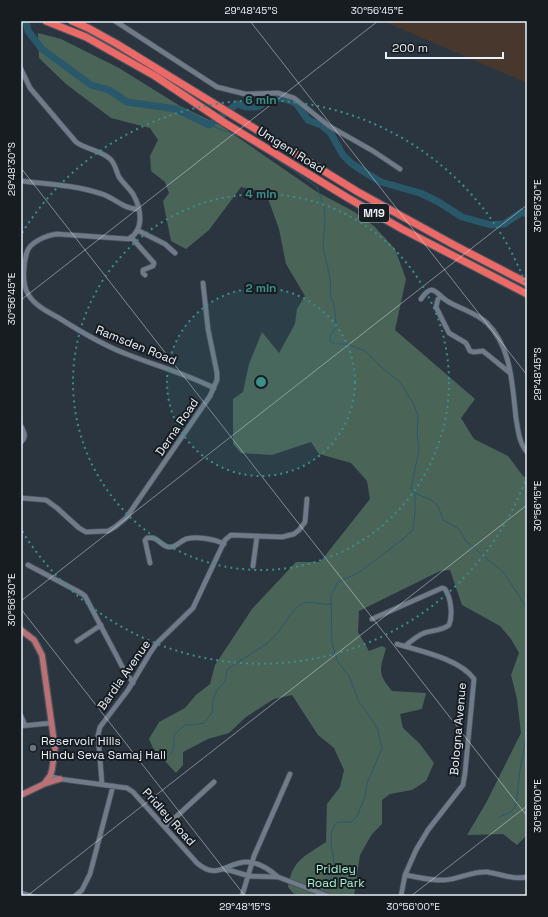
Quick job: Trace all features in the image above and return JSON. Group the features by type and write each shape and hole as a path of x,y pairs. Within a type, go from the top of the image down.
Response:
{"highway":[{"name":"Umgeni Road","path":"46,21 86,37 155,76 225,123 348,198 402,229 527,294"},
{"name":"Umgeni Road","path":"72,21 117,44 358,192 527,283"}],"main road":[{"path":"21,630 34,640 42,655 55,748 52,770 50,776 44,784"},
{"path":"21,796 44,784 60,779"}],"street":[{"path":"115,21 123,23 217,87 245,94 278,93 294,98 306,106 329,126 373,150 400,169"},
{"path":"21,69 30,88 76,142 111,159 119,176 134,195 139,209 140,222 137,230 131,237 124,239 57,234 46,236 29,249 22,280"},
{"path":"21,181 55,184 98,192 132,209 139,209"},
{"path":"137,230 165,244 175,253"},
{"path":"131,237 154,263 153,266 143,270 145,275"},
{"name":"Ramsden Road","path":"22,280 27,292 43,309 84,334 128,355 188,376 214,388"},
{"name":"Derna Road","path":"21,498 46,500 76,526 86,532 102,532 115,528 126,518 188,430 214,388 217,376 208,329 203,283"},
{"path":"421,299 429,290 435,291 450,303 474,314 487,324 501,341 508,357 518,429 524,448 527,452"},
{"path":"441,296 438,298 436,307 450,334 466,343 470,351 483,351 510,373"},
{"path":"21,426 25,435 24,440 21,442"},
{"path":"150,563 145,540 147,538 158,539 170,548 189,538 217,540 224,544 231,535 289,537 299,530 305,522 307,499"},
{"path":"252,566 257,536"},
{"name":"Bardia Avenue","path":"102,784 98,735 100,728 132,683 150,653 193,608 224,544"},
{"path":"28,565 81,593 89,603 132,683"},
{"path":"372,619 427,594 442,588 445,589 451,607 451,621 449,625 439,630 424,633 416,637 405,646"},
{"path":"78,641 100,625"},
{"name":"Bologna Avenue","path":"397,644 447,660 471,674 474,679 463,785 428,830 416,850 405,875 401,896"},
{"path":"21,716 23,726 52,723"},
{"path":"242,896 252,863 290,774"},
{"name":"Pridley Road","path":"50,776 60,779 127,788 133,792 202,867 211,871 223,870 249,876 278,877"},
{"path":"165,827 214,782"},
{"path":"75,896 82,890 90,874 113,786"},
{"name":"Pridley Road","path":"223,870 242,863 252,863 278,877 328,896"},
{"path":"405,875 438,880 446,880 472,873 487,872 515,878 527,877"},
{"path":"21,893 31,896"}],"shaded area":[{"path":"383,21 527,21 527,83"}],"green space":[{"name":"Pridley Road Park","path":"38,33 61,39 119,68 180,106 220,125 317,192 353,211 374,226 395,249 406,279 395,330 475,399 461,418 474,439 508,456 523,476 527,478 527,835 517,845 503,834 467,835 486,803 521,733 517,699 511,675 519,653 511,639 500,626 462,605 450,570 440,571 359,611 358,632 369,651 382,646 386,648 381,671 387,685 392,691 426,693 422,709 400,714 403,728 420,744 434,763 426,781 412,790 390,794 382,800 382,824 372,834 360,855 354,896 300,896 293,893 288,887 296,865 306,855 326,842 327,804 340,787 344,770 334,748 318,735 292,695 274,699 246,717 229,733 208,739 183,752 183,765 176,773 153,748 149,739 159,722 185,708 196,695 210,684 215,665 252,609 296,562 320,562 370,499 367,481 351,463 319,454 311,442 272,455 241,453 233,444 233,399 243,392 249,364 262,332 279,353 295,324 297,309 305,296 286,264 279,229 266,193 241,187 209,230 186,249 171,241 163,201 169,193 165,182 151,171 150,156 158,140 150,128 111,118 66,84 39,58"}],"waterway":[{"path":"26,21 28,31 42,49 91,85 109,90 127,102 176,109 209,125 237,104 246,107 257,107 269,100 283,98 296,103 308,120 321,125 330,132 343,155 351,163 381,182 420,193 437,201 462,217 491,225 504,224 522,212 527,214"},
{"path":"209,125 239,136 317,187 324,207 325,218 323,247 330,278 331,297 334,304 336,322 336,328 330,335 330,341 334,344 347,344 365,351 380,366 400,382 414,405 418,416 417,433 419,450 411,489 417,494 434,502 439,508 443,520 459,529 466,541 504,573 527,608"},
{"path":"325,882 334,870 331,838 333,830 337,822 351,822 357,816 365,797 367,783 382,748 378,730 359,702 349,676 338,662 332,644 331,595 338,582 358,573 413,530 415,494"},
{"path":"171,754 174,747 174,735 186,725 204,723 212,713 213,699 217,690 225,682 227,670 273,638 299,605 310,602 331,604"},
{"path":"499,817 511,812 516,805 520,770 527,732"}],"place":[{"name":"Reservoir Hills Hindu Seva Samaj Hall","path":"33,748"}]}
